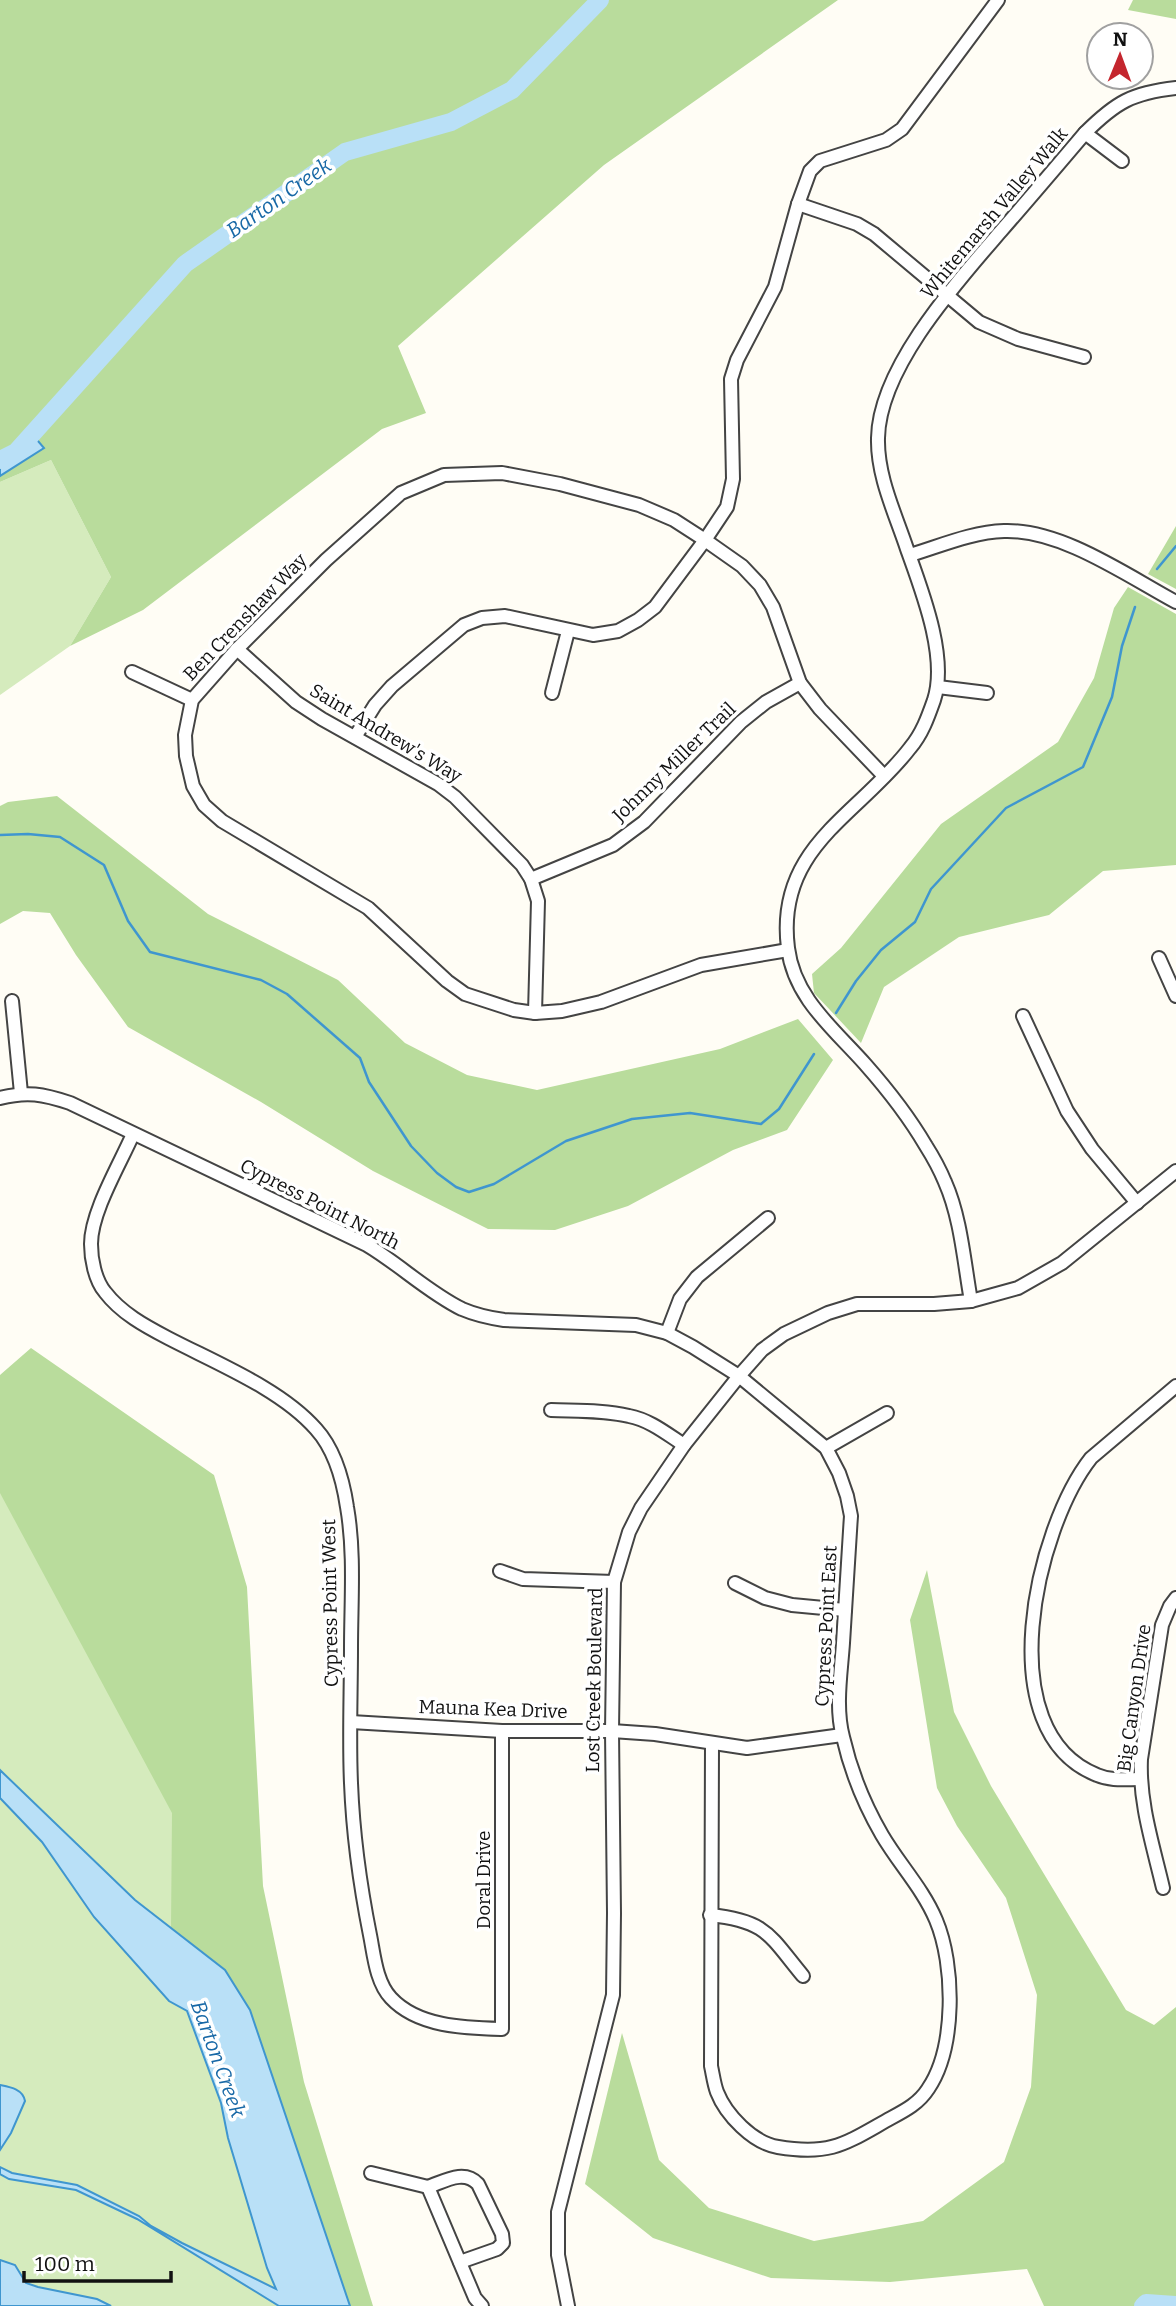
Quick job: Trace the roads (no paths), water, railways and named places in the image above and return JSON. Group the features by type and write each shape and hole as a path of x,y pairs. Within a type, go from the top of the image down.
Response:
{"street":[{"path":"355,737 375,705 392,686 464,625 482,618 505,616 593,635 618,631 655,607 727,507 731,493 731,380 737,360 775,287 810,171 820,161 886,140 902,129 998,0"},
{"name":"Whitemarsh Valley Walk","path":"971,1301 957,1221 946,1183 894,1098 829,1028 805,996 788,950 790,898 797,876 809,853 828,830 910,749 925,726 938,687 939,666 935,637 884,483 879,460 881,410 892,383 947,295 1104,113 1127,99 1152,91 1176,89"},
{"path":"1085,133 1122,161"},
{"path":"798,204 857,224 874,234 979,322 1000,332 1084,357"},
{"name":"Ben Crenshaw Way","path":"788,950 701,965 601,1002 562,1011 535,1013 514,1010 465,994 447,981 368,908 222,821 204,804 191,776 185,735 192,700 237,649 326,560 401,493 444,475 502,473 560,484 639,505 674,520 742,566 760,585 773,607 800,683 820,709 884,776"},
{"path":"910,555 975,535 1001,531 1043,535 1065,542 1176,602"},
{"path":"552,693 568,631"},
{"name":"Saint Andrew's Way","path":"237,649 296,702 438,784 455,797 522,865 531,879 538,901 535,1013"},
{"path":"132,672 192,700"},
{"name":"Johnny Miller Trail","path":"531,879 613,845 644,822 741,722 766,702 800,683"},
{"path":"938,687 987,693"},
{"path":"1159,958 1176,996"},
{"path":"12,1001 21,1093"},
{"path":"1023,1016 1067,1111 1093,1149 1137,1203"},
{"name":"Cypress Point North","path":"0,1098 21,1093 46,1095 69,1103 366,1245 462,1308 505,1321 636,1325 667,1334 693,1346 739,1376"},
{"name":"Cypress Point West","path":"133,1134 94,1221 91,1244 94,1270 103,1290 119,1308 145,1325 279,1396 318,1431 332,1454 341,1478 351,1534 351,1782 357,1855 378,1973 388,1996 403,2009 424,2020 502,2029"},
{"name":"Lost Creek Boulevard","path":"568,2306 558,2255 558,2212 613,1995 614,1582 629,1532 641,1507 684,1445 739,1376 762,1350 784,1334 828,1313 857,1304 971,1301 995,1296 1040,1278 1062,1264 1176,1171"},
{"path":"667,1334 680,1299 697,1277 768,1218"},
{"name":"Cypress Point East","path":"712,1744 711,2066 718,2093 730,2113 747,2132 772,2146 820,2151 842,2146 913,2106 928,2090 940,2067 946,2040 949,1980 947,1950 926,1900 883,1836 859,1793 842,1735 839,1697 851,1516 839,1473 825,1448 739,1376"},
{"path":"1140,1779 1112,1779 1089,1771 1063,1751 1049,1732 1040,1709 1033,1677 1034,1605 1039,1575 1056,1521 1079,1472 1091,1458 1176,1386"},
{"path":"551,1410 607,1412 631,1416 653,1425 684,1445"},
{"path":"825,1448 887,1413"},
{"path":"500,1571 523,1579 614,1582"},
{"path":"734,1583 765,1598 792,1605 845,1610"},
{"name":"Big Canyon Drive","path":"1163,1888 1141,1798 1140,1779 1162,1625 1176,1598"},
{"name":"Mauna Kea Drive","path":"351,1722 502,1731 612,1731 655,1734 747,1748 842,1735"},
{"name":"Doral Drive","path":"502,1731 502,2029"},
{"path":"710,1915 736,1918 752,1923 768,1933 803,1976"},
{"path":"371,2174 428,2186 458,2176 474,2179 502,2234 503,2243 460,2262"},
{"path":"428,2186 475,2298 482,2306"}],"water":[{"path":"32,434 44,448 0,476 0,461"},
{"path":"0,1770 135,1900 225,1970 250,2010 350,2306 279,2306 137,2219 76,2190 9,2179 0,2174 0,2167 12,2173 77,2185 139,2216 182,2243 276,2289 267,2268 228,2138 221,2103 187,2011 169,2001 94,1917 42,1842 0,1798"},
{"path":"0,2085 19,2091 25,2101 0,2150"},
{"path":"0,2260 15,2265 26,2283 97,2299 111,2306 0,2306"}],"waterway":[{"name":"Barton Creek","path":"0,460 16,452 185,264 345,152 451,122 512,90 600,0"},
{"path":"1157,569 1176,546"},
{"path":"836,1013 856,981 881,950 915,922 931,889 1006,808 1083,767 1112,697 1122,646 1135,607"},
{"path":"0,835 60,837 104,865 128,921 150,952 261,980 287,994 360,1058 369,1082 411,1146 437,1173 456,1187 469,1192 494,1184 566,1141 632,1119 690,1113 761,1124 779,1109 814,1054"},
{"name":"Barton Creek","path":"1143,2306 1146,2303 1176,2305"}]}
